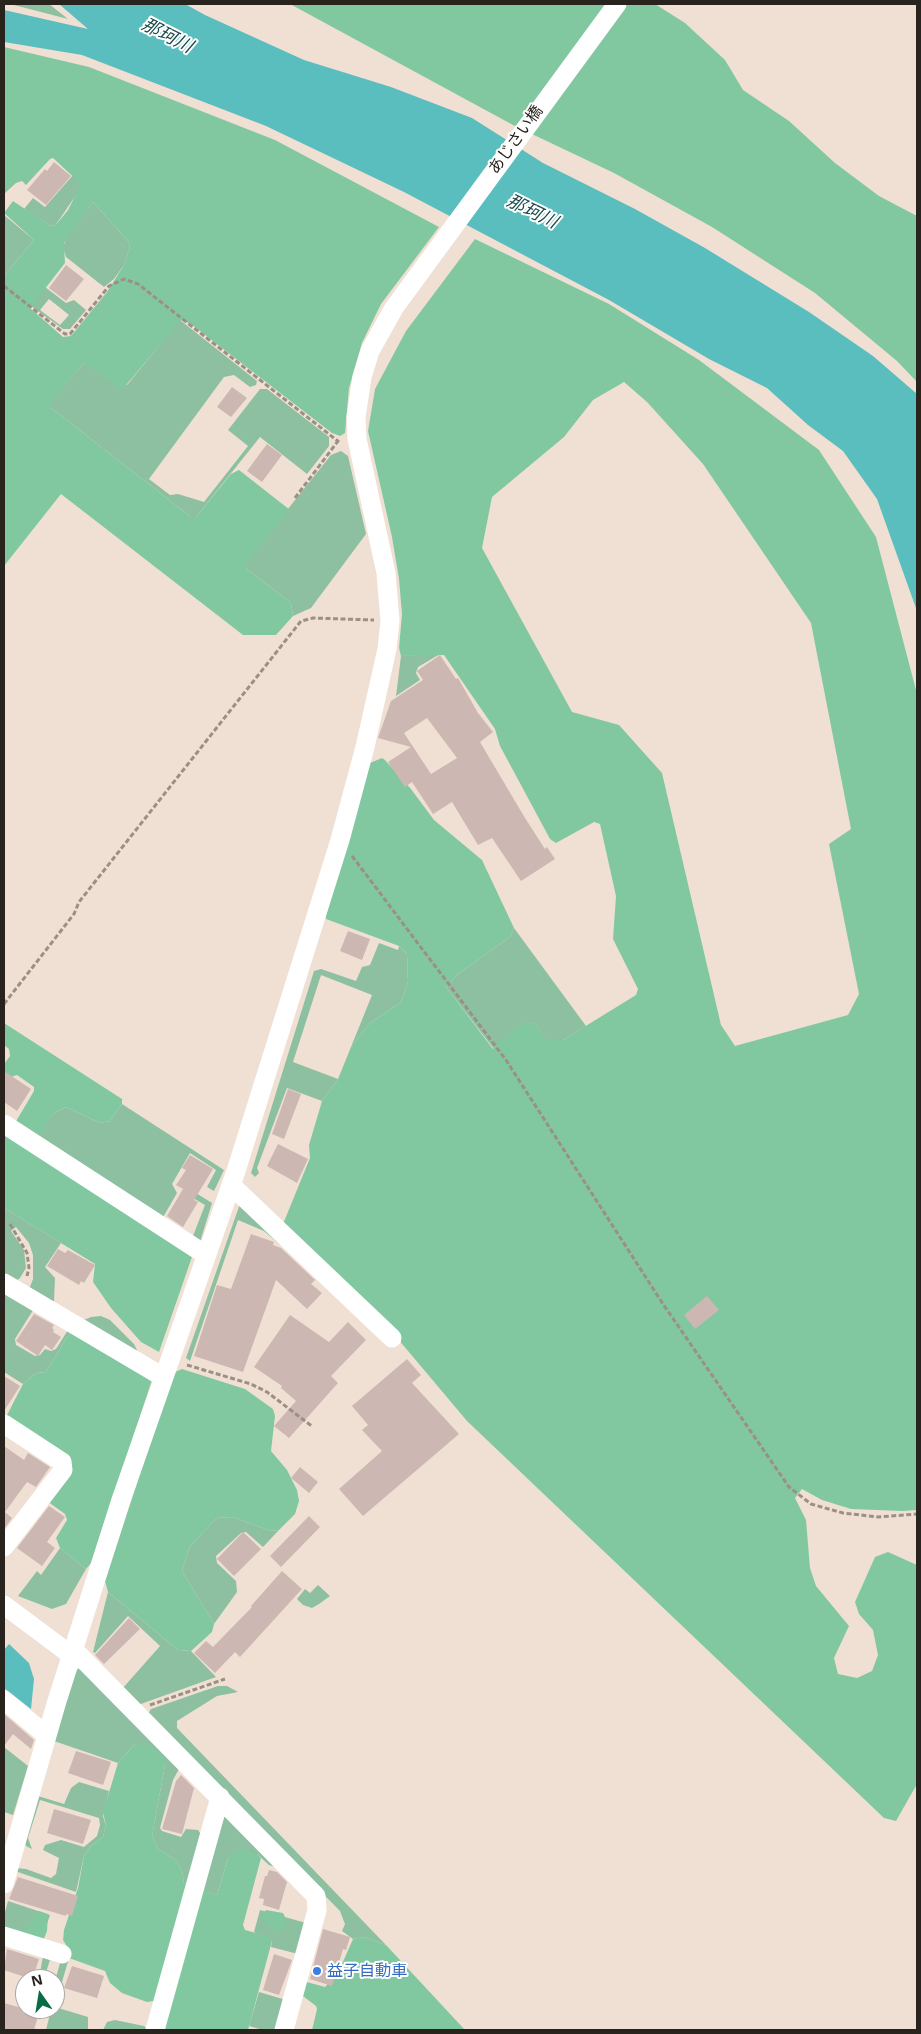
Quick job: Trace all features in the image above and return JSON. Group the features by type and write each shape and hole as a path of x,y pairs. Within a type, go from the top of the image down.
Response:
{"street":[{"name":"あじさい橋","path":"4,1884 72,1652 121,1500 231,1185 340,840 373,710 387,649 390,621 386,573 359,450 357,410 365,368 382,328 416,276 617,4"},
{"path":"4,1124 206,1255"},
{"path":"231,1185 392,1338"},
{"path":"11,1287 166,1368"},
{"path":"4,1424 62,1462 63,1470 4,1547"},
{"path":"4,1606 72,1652 137,1713 316,1896 317,1910 284,2030"},
{"path":"4,1700 47,1736"},
{"path":"155,2030 220,1797"},
{"path":"4,1936 62,1954"}],"path":[{"path":"4,286 65,334 70,334 109,286 124,280 138,284 338,441 359,450"},
{"path":"295,498 338,441"},
{"path":"4,1004 74,914 79,902 301,622 313,618 390,621"},
{"path":"340,840 506,1060 663,1304 789,1487 811,1504 843,1513 878,1517 917,1514"},
{"path":"10,1224 24,1245 30,1268 26,1280 11,1287"},
{"path":"166,1368 251,1384 266,1392 313,1428"},
{"path":"137,1713 149,1705 225,1679"}],"green space":[{"path":"10,4 49,4 68,19"},
{"path":"290,4 655,4 685,23 725,60 743,90 789,121 835,163 879,196 917,216 917,382 897,361 815,293 712,227 614,173 513,125"},
{"path":"4,47 89,67 275,140 439,227 381,304 362,343 349,388 345,433 340,436 332,433 191,324 181,320 122,390 84,363 51,402 50,407 191,517 196,517 231,474 239,470 290,510 245,564 247,569 291,603 293,616 276,635 243,635 61,494 4,566 4,276 34,240 4,213 13,201 49,225 55,226 68,210 81,184 53,158 26,185 22,181 16,183 4,194","holes":["93,202 128,241 130,247 124,265 107,292 71,336 63,337 30,308 65,263 64,243"]},
{"path":"73,175 81,184 78,192 55,226 49,225 24,209 33,198 45,207"},
{"path":"93,202 128,241 130,247 124,265 114,279 104,287 66,257 63,247 67,236"},
{"path":"4,215 34,240 4,276"},
{"path":"475,239 609,304 699,360 819,450 876,537 917,694 917,1510 851,1509 822,1500 802,1489 795,1498 806,1520 810,1568 816,1586 849,1626 834,1658 838,1674 857,1678 872,1671 878,1655 873,1630 859,1614 855,1602 875,1557 888,1552 917,1565 917,1784 896,1821 884,1818 467,1421 387,1326 283,1224 310,1158 309,1145 322,1101 338,1079 351,1047 369,1024 401,1002 408,982 407,954 399,946 326,919 324,906 370,763 382,758 385,760 411,789 434,820 482,860 514,928 511,936 457,975 446,987 493,1049 522,1023 535,1023 547,1040 563,1040 636,995 638,989 613,939 616,896 600,824 594,822 556,843 550,839 500,746 495,729 444,655 401,656 399,648 402,614 399,579 392,537 368,431 375,389 406,331","holes":["624,382 647,402 703,464 811,623 851,829 829,844 859,994 848,1015 735,1046 721,1025 662,773 619,725 572,712 482,548 492,497 564,437 593,400"]},
{"path":"45,287 66,303 74,300 86,310 70,329 63,329 31,306","holes":["49,299 69,315 60,325 40,310"]},
{"path":"180,320 257,381 256,385 250,387 234,375 224,377 149,479 170,495 178,494 204,502 248,446 228,430 260,389 267,389 329,437 329,446 307,474 260,437 196,517 191,517 50,407 50,402 84,363 127,385"},
{"path":"341,451 348,456 366,534 311,608 293,616 291,603 247,569 244,564 331,455"},
{"path":"440,654 418,667 416,673 420,680 396,696 401,656"},
{"path":"514,928 586,1026 563,1040 547,1041 535,1023 494,1049 446,987 457,975 511,936"},
{"path":"379,943 398,950 399,946 407,954 408,982 401,1002 369,1024 351,1047 372,995 321,975 293,1062 338,1079 322,1101 287,1088 257,1168 259,1173 255,1177 251,1173 314,971 321,969 356,981 362,967 370,965"},
{"path":"4,1023 122,1099 122,1104 110,1121 100,1123 66,1107 54,1113 41,1132 34,1137 15,1123 34,1091 34,1087 17,1075 11,1077 4,1088 4,1064 10,1056 9,1049 4,1045"},
{"path":"122,1104 224,1170 214,1191 207,1187 216,1170 190,1153 172,1184 177,1193 162,1219 34,1137 54,1113 66,1107 100,1123 110,1121"},
{"path":"4,1126 193,1254 159,1352 141,1342 111,1308 93,1282 95,1264 4,1208"},
{"path":"196,1193 212,1203 200,1242 193,1236 205,1205 193,1198"},
{"path":"241,1201 298,1260 264,1231 238,1220 190,1361 186,1358"},
{"path":"4,1208 61,1243 45,1267 55,1278 54,1301 51,1306 28,1292 33,1279 33,1255 29,1243 16,1227 11,1231 24,1250 26,1268 20,1278 13,1283 4,1278"},
{"path":"4,1288 35,1307 15,1339 16,1345 35,1356 40,1355 45,1349 51,1351 56,1349 68,1330 71,1331 46,1372 36,1373 23,1384 4,1372"},
{"path":"101,1316 110,1320 134,1344 141,1358 79,1322 91,1317"},
{"path":"71,1331 153,1377 91,1563 86,1569 60,1548 56,1538 67,1520 65,1514 47,1501 67,1471 5,1419 23,1384 36,1373 46,1372"},
{"path":"182,1369 245,1389 273,1409 275,1416 271,1451 287,1470 297,1490 299,1501 295,1514 278,1531 268,1530 233,1517 217,1518 190,1546 182,1571 214,1624 212,1632 191,1651 178,1650 108,1592 105,1581 173,1373"},
{"path":"233,1517 268,1530 278,1531 263,1547 246,1532 241,1533 216,1556 217,1563 236,1581 237,1592 214,1624 182,1571 190,1546 217,1518"},
{"path":"60,1548 86,1569 66,1604 52,1609 18,1596 37,1571 41,1575"},
{"path":"318,1585 330,1596 319,1604 312,1608 303,1605 297,1599 305,1589 310,1593"},
{"path":"108,1592 178,1650 191,1651 216,1677 138,1705 122,1689 160,1646 128,1616 95,1653 93,1652"},
{"path":"79,1668 180,1767 173,1780 160,1828 162,1831 181,1837 186,1829 198,1830 200,1833 201,1839 189,1885 184,1883 182,1871 177,1861 158,1849 152,1836 165,1765 135,1744 118,1763 54,1741 75,1672"},
{"path":"218,1686 227,1686 238,1692 217,1696 177,1721 177,1728 386,1945 364,1937 353,1939 342,1931 345,1924 340,1911 147,1716 151,1709"},
{"path":"135,1744 149,1745 163,1757 165,1765 152,1836 158,1849 177,1861 182,1871 184,1883 217,1895 228,1858 241,1848 257,1854 261,1858 243,1925 245,1930 267,1936 272,1941 248,2030 160,2030 154,2001 147,2002 122,1993 110,1983 105,1971 69,1958 68,1948 63,1940 64,1930 78,1888 84,1856 91,1846 103,1837 106,1826 103,1812 118,1763"},
{"path":"4,1747 28,1766 13,1815 4,1812"},
{"path":"79,1782 109,1791 103,1816 106,1826 103,1837 91,1846 84,1856 76,1892 15,1871 16,1868 26,1869 51,1878 56,1874 59,1858 43,1850 45,1845 61,1840 84,1847 97,1836 100,1825 99,1818 40,1800 28,1838 32,1849 26,1846 24,1842 38,1796 64,1804 71,1788"},
{"path":"230,1815 285,1870 269,1865 257,1854 228,1858 217,1895 202,1890 224,1817"},
{"path":"8,1901 50,1915 41,1942 4,1930 4,1916"},
{"path":"260,1910 306,1923 298,1954 271,1947 272,1941 254,1932"},
{"path":"266,1910 283,1913 286,1919 285,1926 278,1931 269,1927 262,1915"},
{"path":"39,1911 48,1914 47,1931 43,1941 23,1934 24,1928 29,1925 35,1914"},
{"path":"364,1937 386,1945 465,2030 312,2030 317,2009 316,2006 299,1993 303,1981 325,1987 339,1971 353,1939"},
{"path":"43,1956 69,1958 65,1972 65,1969 58,1969 60,1963 50,1960 47,1969 41,1969"},
{"path":"259,1992 286,2000 278,2030 263,2030 249,2026"},
{"path":"65,2010 88,2017 88,2030 46,2030 49,2019 65,2019"},
{"path":"115,2020 144,2026 148,2030 103,2030 107,2022"}],"water":[{"name":"那珂川","path":"59,4 185,4 304,60 391,87 472,118 543,163 635,209 705,248 809,312 873,356 917,394 917,611 877,499 843,451 808,425 767,388 709,359 609,300 404,192 266,126 82,55 4,42 4,10 88,29"},
{"path":"9,1644 29,1663 34,1679 31,1709 4,1688 4,1650"}],"building":[{"path":"54,162 71,176 46,205 27,190 45,169 47,171"},
{"path":"66,265 84,279 66,301 49,288"},
{"path":"232,387 247,398 231,417 217,407"},
{"path":"267,444 282,455 262,482 247,471"},
{"path":"440,655 456,679 458,678 478,713 493,732 480,742 525,818 545,849 547,847 555,859 521,881 492,838 478,845 452,802 433,814 412,782 405,787 388,762 411,747 378,738 391,701 423,680 417,671","holes":["427,718 457,758 431,774 404,733"]},
{"path":"348,931 370,939 362,960 340,951"},
{"path":"4,1071 31,1089 17,1111 4,1102"},
{"path":"288,1089 301,1094 284,1139 272,1134"},
{"path":"278,1144 308,1159 297,1183 267,1166"},
{"path":"190,1155 213,1169 194,1200 198,1202 183,1227 167,1216 183,1189 176,1185 186,1170 182,1168"},
{"path":"251,1234 274,1242 273,1245 281,1248 315,1280 311,1284 322,1293 307,1309 276,1280 243,1372 194,1356 217,1285 231,1289"},
{"path":"58,1249 65,1253 68,1250 95,1265 84,1283 81,1281 79,1285 47,1266"},
{"path":"707,1296 719,1310 695,1329 684,1315"},
{"path":"34,1314 54,1325 52,1328 53,1332 61,1337 52,1350 45,1345 38,1356 16,1341"},
{"path":"290,1315 329,1342 348,1322 366,1340 331,1376 338,1383 289,1438 274,1426 296,1401 281,1388 282,1386 254,1367"},
{"path":"407,1359 421,1375 412,1383 459,1434 363,1516 339,1489 382,1451 362,1430 368,1425 352,1406"},
{"path":"4,1376 20,1386 4,1411"},
{"path":"4,1446 24,1460 28,1453 50,1467 36,1487 27,1482 5,1512 12,1518 4,1529"},
{"path":"300,1467 318,1482 309,1493 291,1478"},
{"path":"49,1506 65,1517 47,1542 55,1548 42,1566 17,1548"},
{"path":"309,1516 320,1527 281,1567 270,1556"},
{"path":"243,1532 261,1549 234,1576 217,1559"},
{"path":"282,1571 302,1589 240,1657 235,1652 215,1673 194,1653 206,1641 213,1647 252,1607"},
{"path":"129,1618 140,1629 104,1664 95,1655"},
{"path":"4,1714 34,1740 31,1749 13,1734 4,1746"},
{"path":"76,1751 111,1762 103,1785 68,1773"},
{"path":"181,1775 194,1788 182,1834 162,1829 176,1781"},
{"path":"54,1809 91,1820 83,1844 47,1833"},
{"path":"269,1870 277,1872 287,1882 279,1910 263,1905 264,1899 259,1898 265,1876 267,1876"},
{"path":"18,1877 78,1896 72,1916 66,1914 66,1916 9,1899"},
{"path":"323,1929 350,1937 346,1950 343,1949 332,1986 310,1979"},
{"path":"7,1949 39,1959 36,1969 15,1969 15,1974 4,1970"},
{"path":"274,1954 292,1960 279,1995 263,1990"},
{"path":"72,1966 104,1976 97,1998 65,1988"},
{"path":"4,2003 15,2006 15,2019 37,2019 34,2030 4,2030"}],"place":[{"name":"益子自動車","path":"317,1971"}]}
